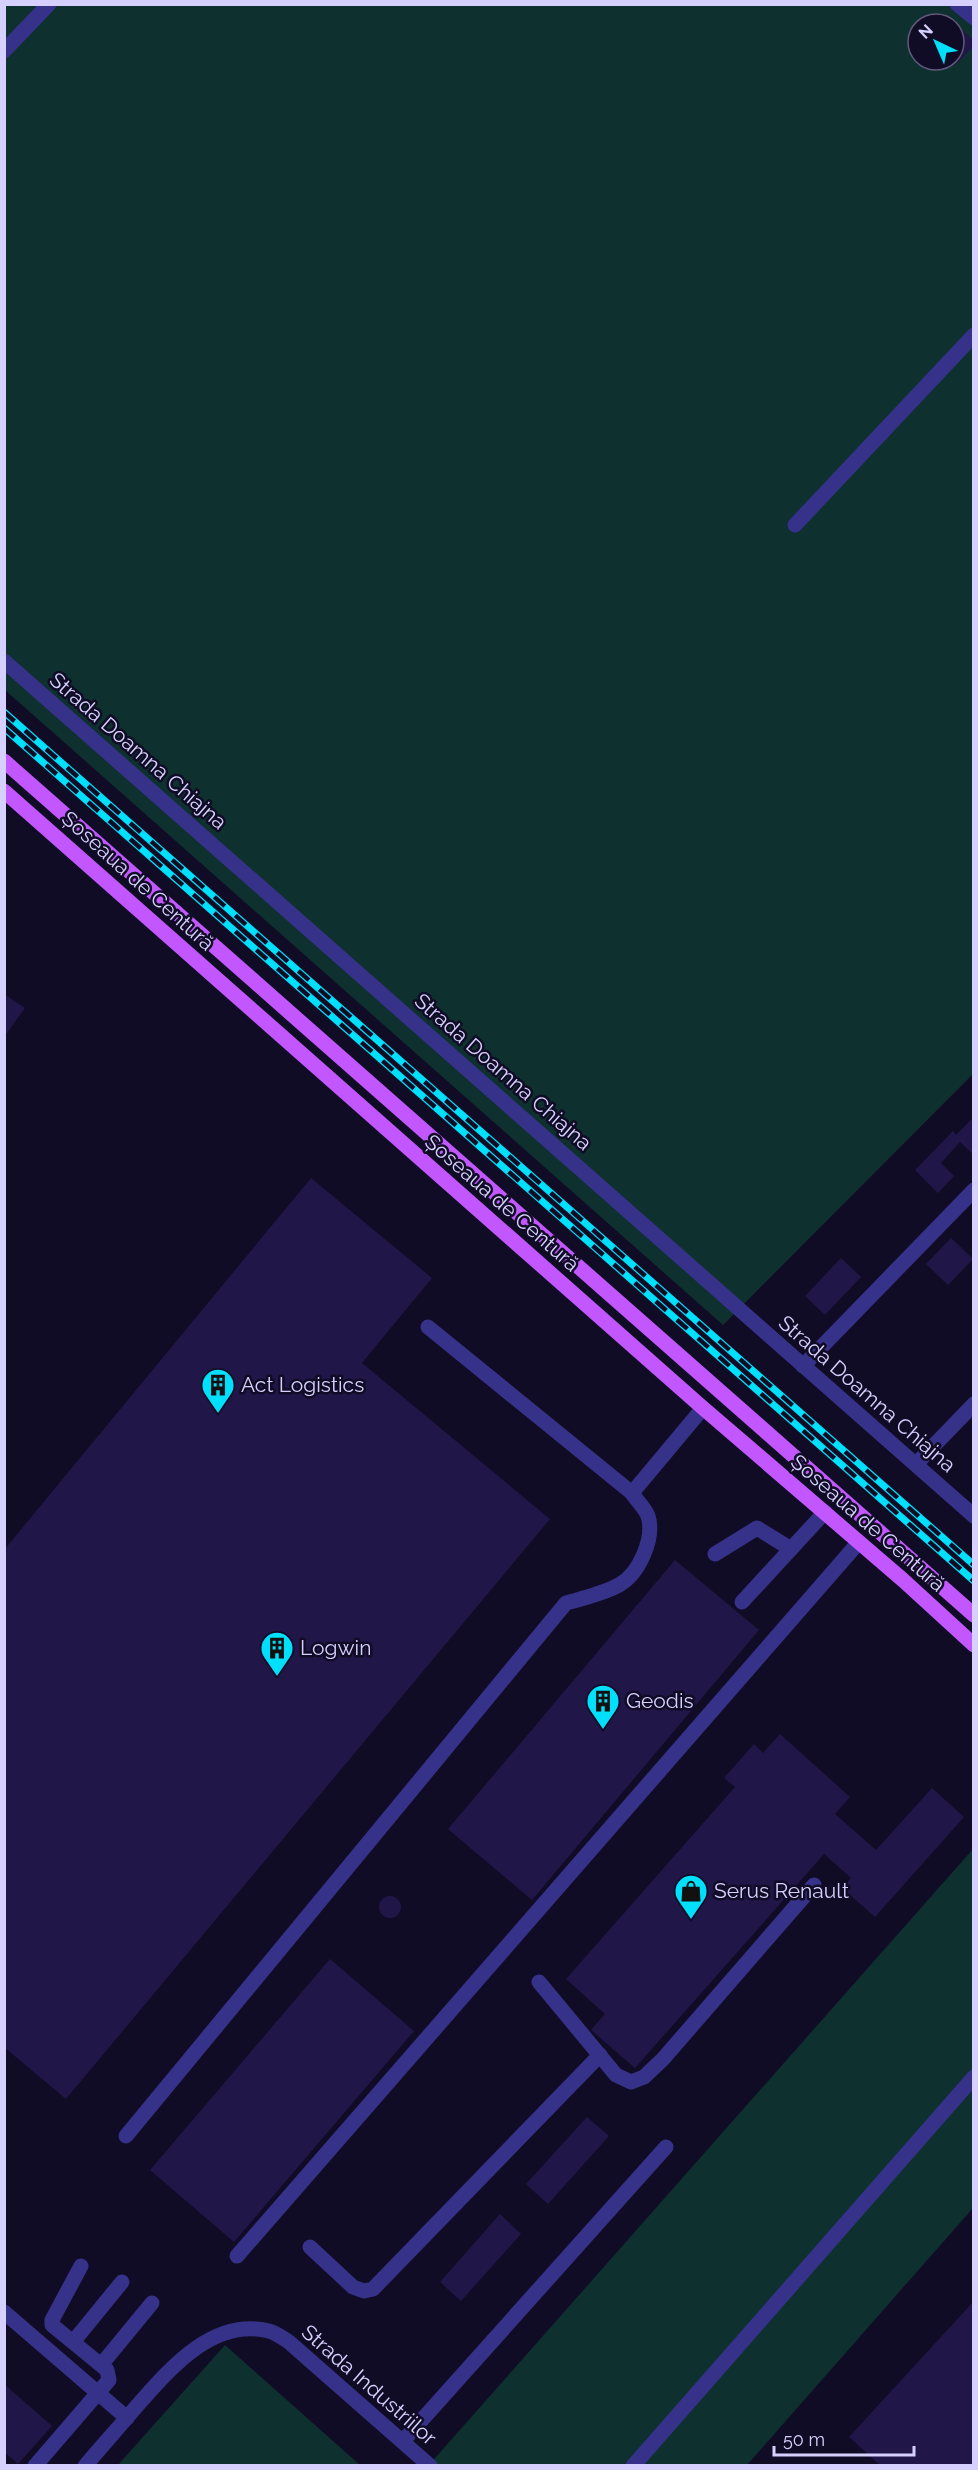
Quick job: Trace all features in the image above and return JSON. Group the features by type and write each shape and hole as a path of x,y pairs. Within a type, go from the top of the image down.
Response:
{"main road":[{"name":"Șoseaua de Centură","path":"4,761 974,1615"},
{"name":"Șoseaua de Centură","path":"4,791 974,1645"}],"street":[{"path":"4,51 50,4"},
{"path":"957,4 974,18"},
{"path":"795,525 974,335"},
{"name":"Strada Doamna Chiajna","path":"4,661 974,1516"},
{"path":"803,1366 974,1190"},
{"path":"126,2136 566,1603 598,1595 622,1583 643,1558 650,1536 648,1515 632,1493 428,1327"},
{"path":"915,1464 974,1404"},
{"path":"632,1493 703,1408"},
{"path":"742,1602 825,1512"},
{"path":"715,1554 757,1528 791,1548"},
{"path":"237,2256 859,1542"},
{"path":"539,1982 616,2075 631,2082 644,2077 663,2059 814,1885"},
{"path":"310,2247 354,2287 364,2291 373,2289 600,2055"},
{"path":"633,2466 974,2077"},
{"path":"403,2441 666,2147"},
{"path":"35,2466 110,2380 107,2370 52,2325 52,2320 81,2266"},
{"path":"73,2342 122,2282"},
{"path":"101,2365 152,2303"},
{"path":"4,2312 127,2418"},
{"name":"Strada Industriilor","path":"85,2466 170,2369 189,2352 214,2338 232,2332 249,2330 269,2331 289,2342 430,2466"}],"green space":[{"path":"5,5 973,5 973,1074 723,1325 5,690"},
{"path":"973,1849 973,2208 747,2465 428,2466"},
{"path":"225,2345 360,2465 118,2465"}],"building":[{"path":"966,33 974,41 974,46 966,54"},
{"path":"4,994 25,1008 4,1037"},
{"path":"974,1117 974,1155 960,1142 941,1163 954,1176 938,1193 915,1170 953,1131 956,1135"},
{"path":"311,1178 432,1278 362,1363 550,1519 66,2099 4,2047 4,1550"},
{"path":"951,1238 973,1259 948,1285 926,1264"},
{"path":"841,1258 861,1277 825,1315 805,1296"},
{"name":"Geodis","path":"675,1560 759,1630 532,1900 448,1829"},
{"name":"Serus Renault","path":"780,1734 850,1797 835,1814 876,1850 932,1788 964,1817 875,1917 842,1888 851,1878 824,1854 635,2068 591,2030 605,2014 566,1979 735,1787 724,1778 754,1744 763,1753"},
{"path":"390,1896 398,1899 401,1907 398,1915 390,1918 382,1915 379,1907 382,1899"},
{"path":"330,1959 414,2031 234,2242 150,2170"},
{"path":"587,2117 609,2136 548,2204 526,2184"},
{"path":"500,2214 521,2234 461,2301 440,2282"},
{"path":"974,2301 974,2466 881,2466 849,2437"},
{"path":"4,2384 52,2426 18,2464 4,2452"}],"railway":[{"path":"4,712 974,1565"},
{"path":"4,728 974,1581"}],"place":[{"name":"Act Logistics","path":"218,1414"},
{"name":"Logwin","path":"277,1677"},
{"name":"Geodis","path":"603,1730"},
{"name":"Serus Renault","path":"691,1920"}]}
